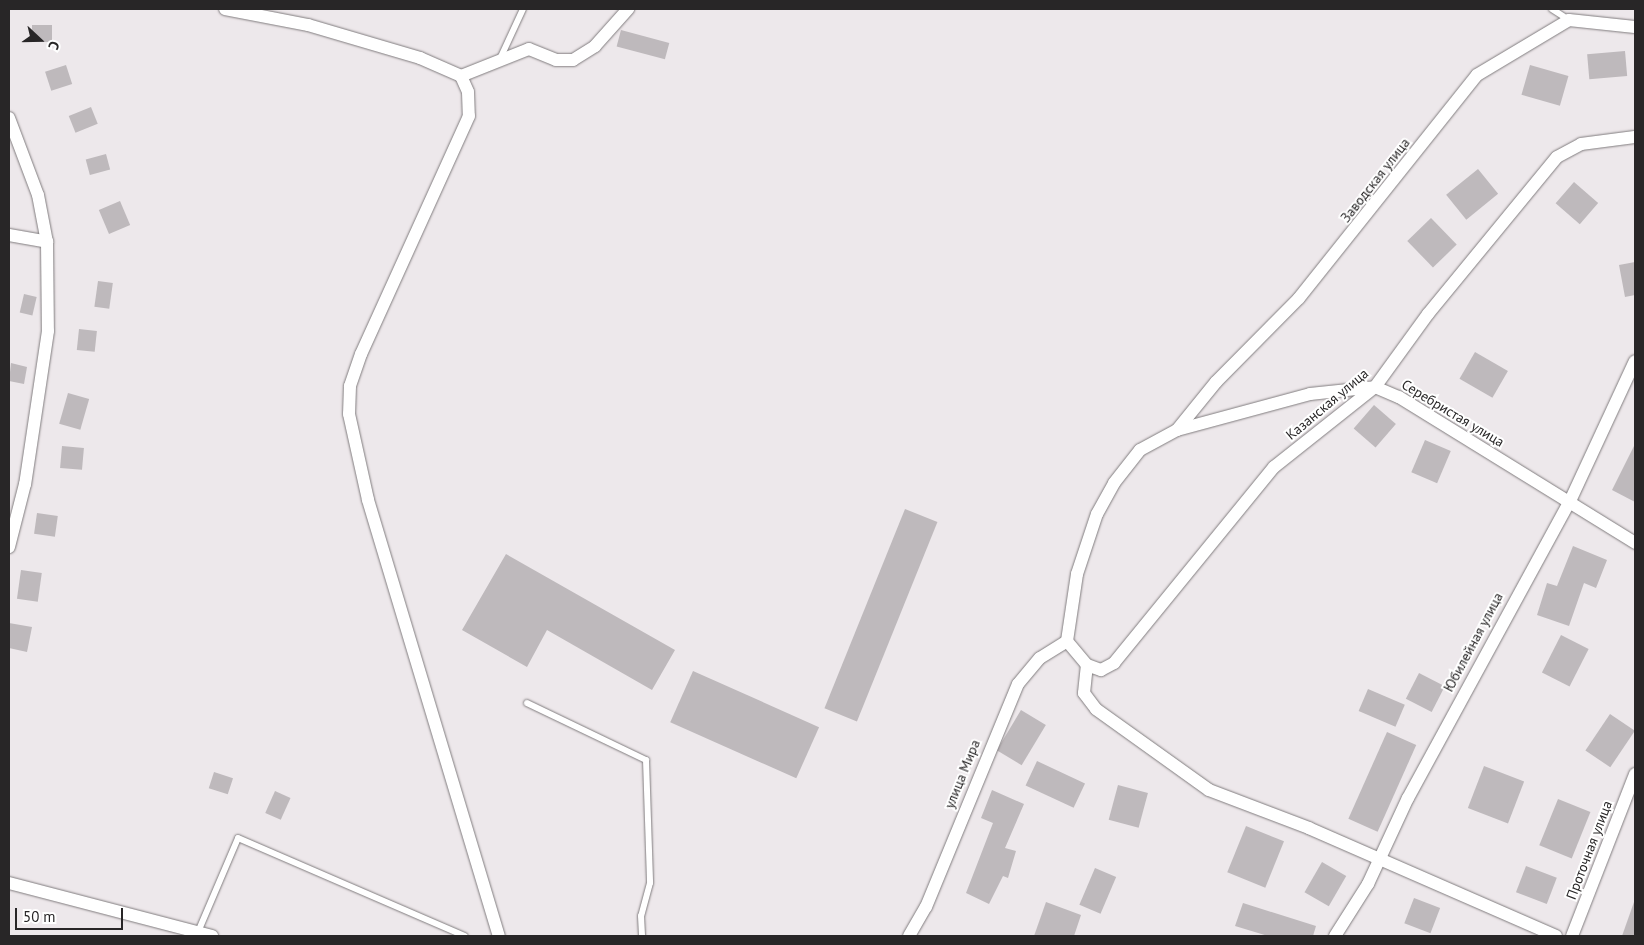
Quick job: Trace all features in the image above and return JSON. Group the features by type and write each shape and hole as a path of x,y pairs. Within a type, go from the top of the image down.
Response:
{"street":[{"path":"225,9 308,25 420,58 461,76 468,92 469,116 361,354 350,386 349,414 368,500 499,936"},
{"path":"461,76 530,49 556,60 572,60 595,46 628,9"},
{"path":"1569,20 1635,27"},
{"name":"Заводская улица","path":"1177,430 1216,382 1299,298 1477,75 1569,20"},
{"path":"9,118 38,195 47,242 48,331 25,484 9,547"},
{"name":"Казанская улица","path":"1088,666 1101,670 1114,663 1274,467 1375,387 1428,314 1557,157 1581,144 1635,137"},
{"path":"9,235 47,242"},
{"name":"Юбилейная улица","path":"1335,936 1379,861 1508,609 1570,501 1635,361"},
{"path":"1375,387 1310,394 1177,430 1140,450 1110,490 1077,574 1067,641 1088,666 1084,693 1096,709 1209,790 1309,828 1379,861 1556,936"},
{"name":"Серебристая улица","path":"1375,387 1570,501 1635,543"},
{"name":"улица Мира","path":"908,936 926,907 1018,684 1040,658 1067,641"},
{"name":"Проточная улица","path":"1572,936 1635,774"},
{"path":"9,883 212,936"}],"lane":[{"path":"498,62 523,9"},
{"path":"1552,9 1569,20"},
{"path":"527,703 646,760 650,883 641,916 642,936"},
{"path":"198,932 238,838 465,936"}],"building":[{"path":"32,25 52,25 52,42 32,42"},
{"path":"621,30 669,43 665,59 617,46"},
{"path":"1625,51 1627,76 1589,79 1587,54"},
{"path":"66,65 72,84 51,91 45,72"},
{"path":"1530,65 1568,76 1560,106 1521,95"},
{"path":"91,107 98,124 75,133 69,116"},
{"path":"106,154 110,169 90,175 86,159"},
{"path":"1478,169 1498,194 1466,220 1446,195"},
{"path":"1574,182 1598,203 1580,224 1556,203"},
{"path":"120,201 130,225 109,234 99,210"},
{"path":"1431,218 1457,245 1433,268 1407,241"},
{"path":"1635,262 1635,295 1625,297 1619,265"},
{"path":"98,281 113,283 109,309 94,307"},
{"path":"24,294 37,297 32,315 20,313"},
{"path":"79,329 97,331 95,352 77,350"},
{"path":"1475,352 1508,371 1492,398 1460,379"},
{"path":"11,363 27,367 24,384 9,381"},
{"path":"68,393 89,399 80,430 59,424"},
{"path":"1374,405 1396,424 1376,447 1354,428"},
{"path":"1425,440 1451,451 1437,483 1411,472"},
{"path":"1635,444 1635,502 1612,490"},
{"path":"62,446 84,448 82,470 60,468"},
{"path":"905,509 937,522 857,721 824,708"},
{"path":"37,513 58,516 55,537 34,534"},
{"path":"1573,546 1607,560 1596,588 1584,583 1569,626 1537,615 1547,583 1557,586"},
{"path":"506,554 675,650 652,690 547,630 527,667 462,630"},
{"path":"21,570 42,573 38,602 17,599"},
{"path":"9,623 32,627 27,652 9,648"},
{"path":"1561,635 1589,649 1570,686 1542,672"},
{"path":"693,671 819,727 796,778 670,722"},
{"path":"1419,673 1445,686 1432,712 1406,699"},
{"path":"1368,689 1405,705 1395,727 1359,711"},
{"path":"1021,710 1046,725 1022,765 997,750"},
{"path":"1610,714 1635,731 1610,767 1585,750"},
{"path":"1387,732 1416,745 1378,832 1348,819"},
{"path":"1037,761 1085,783 1074,808 1026,785"},
{"path":"1484,766 1524,781 1508,823 1468,808"},
{"path":"214,772 233,778 228,794 209,788"},
{"path":"1118,785 1148,793 1139,828 1109,820"},
{"path":"992,790 1024,804 1005,848 1016,851 1008,878 1003,876 989,904 966,893 993,823 981,818"},
{"path":"275,791 291,798 281,820 265,813"},
{"path":"1558,799 1590,812 1572,858 1539,845"},
{"path":"1246,826 1284,841 1265,888 1227,872"},
{"path":"1322,862 1346,876 1329,906 1304,892"},
{"path":"1526,866 1557,878 1547,904 1516,892"},
{"path":"1095,868 1116,877 1101,914 1079,905"},
{"path":"1414,898 1440,908 1430,933 1404,923"},
{"path":"1046,902 1081,915 1074,936 1034,936"},
{"path":"1634,902 1635,936 1622,936"},
{"path":"1243,903 1316,926 1313,936 1268,936 1235,926"}]}
